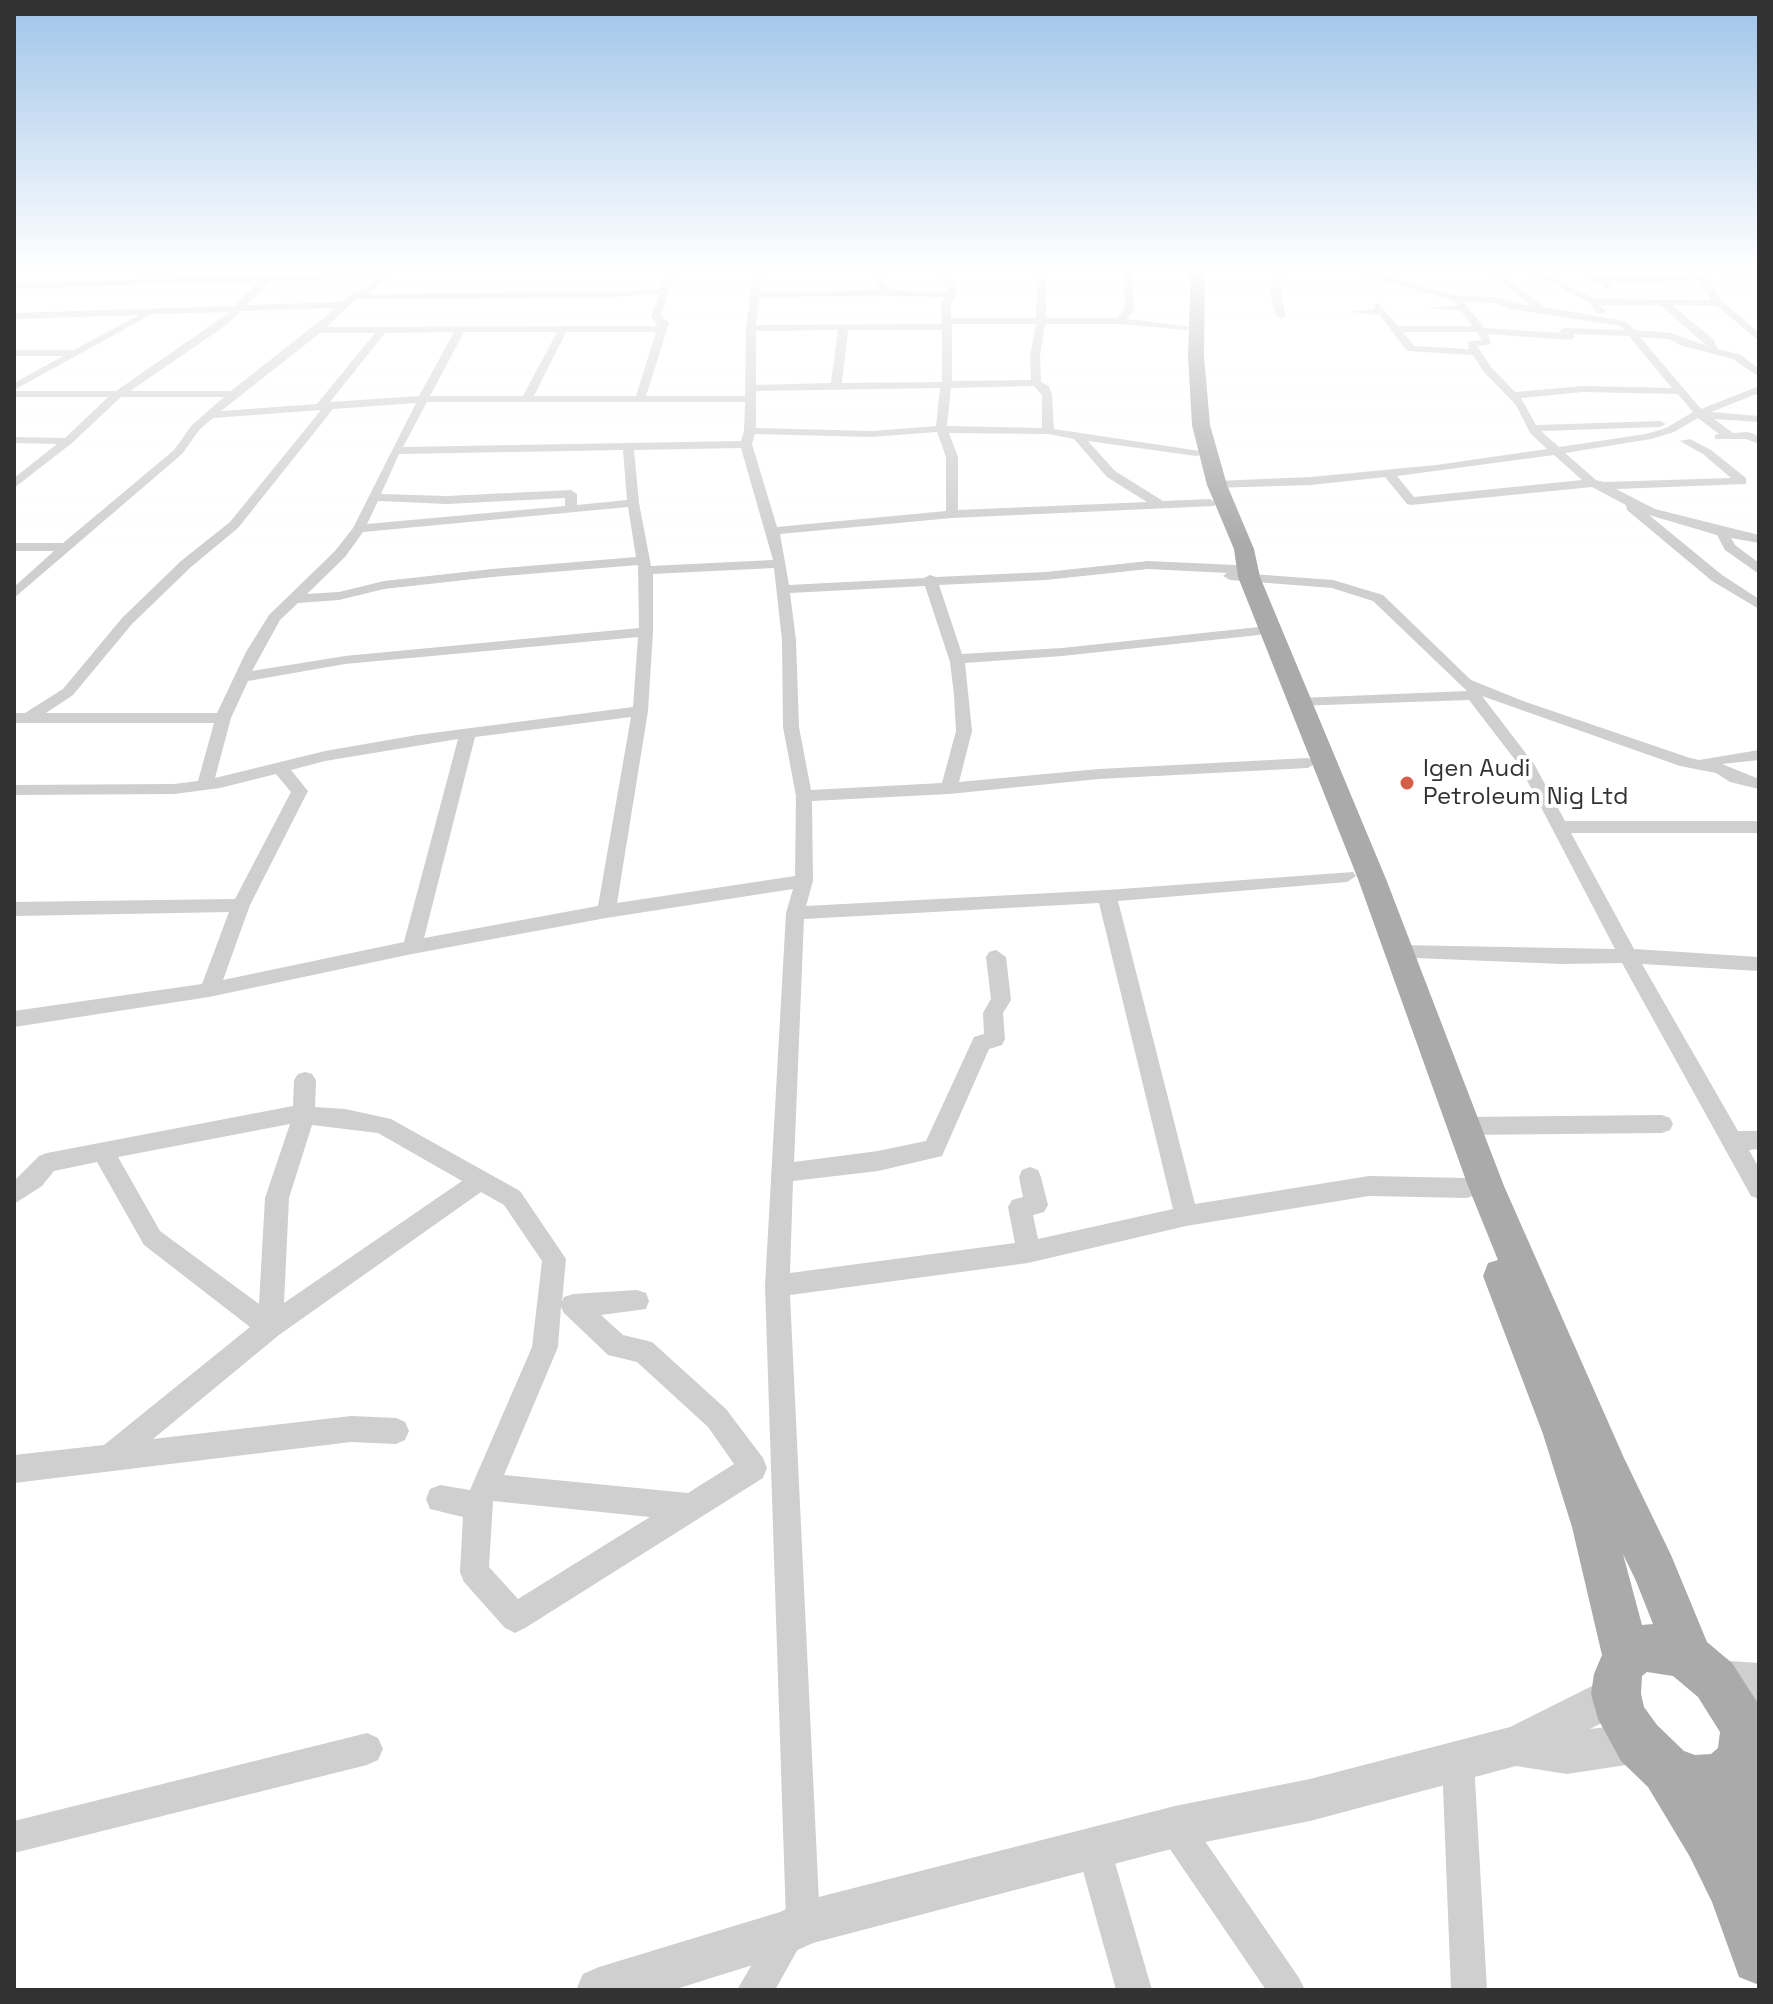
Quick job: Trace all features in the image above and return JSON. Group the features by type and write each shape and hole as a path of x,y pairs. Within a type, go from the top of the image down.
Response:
{"main road":[{"path":"1185,361 1185,382 1196,453 1244,549 1238,574 1347,876 1564,1434 1594,1527 1621,1676 1623,1719 1716,1851 1736,1893 1759,1957"},
{"path":"1197,361 1201,425 1214,494"},
{"path":"1238,574 1300,703 1486,1186 1609,1473 1655,1571 1721,1674 1747,1740 1759,1857"},
{"path":"1621,1676 1643,1648 1666,1649 1721,1674"},
{"path":"1652,1756 1695,1781 1721,1779 1747,1740"}],"street":[{"path":"14,387 65,361"},
{"path":"14,484 68,441 118,394 171,361"},
{"path":"14,594 178,452 196,427 278,361"},
{"path":"22,718 68,692 127,621 186,564 234,525 360,361"},
{"path":"205,785 223,718 267,629 291,599 340,554 359,529 395,451 445,361"},
{"path":"527,399 547,361"},
{"path":"640,399 652,361"},
{"path":"753,361 748,438 780,564 789,640 791,727 804,796 804,881 795,913 777,1286 797,1927 756,1989"},
{"path":"836,388 839,361"},
{"path":"948,361 942,430 952,457 952,514"},
{"path":"1035,361 1036,383"},
{"path":"1483,361 1521,404 1532,428 1552,449 1598,484 1651,512 1759,539"},
{"path":"1653,361 1701,415 1730,436"},
{"path":"1742,361 1759,374"},
{"path":"211,415 425,399 640,399 836,388 1036,383 1045,388 1047,395 1048,431"},
{"path":"1513,395 1583,389 1680,391"},
{"path":"774,531 952,514 1159,504 1311,481 1451,467 1670,430 1715,406 1759,389"},
{"path":"14,394 234,394"},
{"path":"1701,415 1759,419"},
{"path":"1532,428 1682,422"},
{"path":"395,451 628,446 942,430 1048,431 1196,453"},
{"path":"1612,442 1686,441 1748,435 1759,441"},
{"path":"1078,437 1111,474 1159,504"},
{"path":"14,440 68,441"},
{"path":"1686,441 1707,452 1742,481"},
{"path":"606,911 640,711 646,632 643,566 628,446"},
{"path":"1387,472 1411,501 1598,484 1758,482"},
{"path":"376,497 447,500 571,494 571,508"},
{"path":"1622,499 1642,520 1717,578 1759,605"},
{"path":"359,529 633,503"},
{"path":"1722,532 1730,547 1759,570"},
{"path":"14,547 66,547"},
{"path":"291,599 339,596 384,585 492,573 780,564"},
{"path":"783,589 930,579 1046,576 1148,565 1333,584 1378,598 1472,690 1526,764 1628,956 1759,1189"},
{"path":"930,579 956,659 964,731 949,789"},
{"path":"956,659 1062,652 1259,631"},
{"path":"242,677 345,660 646,632"},
{"path":"1300,703 1472,690 1686,762 1721,769 1736,778 1759,784"},
{"path":"14,790 174,789 205,785 325,756 468,733 640,711"},
{"path":"22,718 223,718"},
{"path":"412,947 468,733"},
{"path":"1686,762 1759,755"},
{"path":"804,796 949,789 1099,774 1308,763"},
{"path":"209,990 241,905 300,791 280,768"},
{"path":"1561,829 1759,827"},
{"path":"1561,829 1759,835"},
{"path":"795,913 1107,896 1347,876"},
{"path":"14,1019 209,990 412,947 606,911 804,881"},
{"path":"1107,896 1186,1216"},
{"path":"14,909 241,905"},
{"path":"1398,952 1628,956 1759,964"},
{"path":"781,1173 878,1161 934,1149 981,1043 995,1039 993,1013 1001,1000 996,957"},
{"path":"270,1327 277,1198 304,1116 305,1080"},
{"path":"14,1194 34,1179 47,1163 288,1115 345,1118 383,1125 512,1198 554,1259 545,1347 482,1496 474,1572 515,1618 753,1468 717,1418 643,1351 617,1346 573,1305 637,1301"},
{"path":"1464,1126 1662,1124"},
{"path":"1731,1141 1759,1140"},
{"path":"103,1151 152,1238 270,1327"},
{"path":"1028,1252 1020,1207 1036,1205 1030,1177"},
{"path":"110,1457 270,1327 481,1180"},
{"path":"777,1286 1028,1252 1186,1216 1369,1186 1467,1188"},
{"path":"14,1469 351,1429 396,1431"},
{"path":"440,1499 482,1496 690,1507"},
{"path":"599,1990 797,1927 1175,1827 1310,1800 1516,1746 1621,1676"},
{"path":"1516,1746 1567,1753 1652,1756"},
{"path":"14,1837 367,1749"},
{"path":"1458,1762 1469,1990"},
{"path":"1175,1827 1287,1990"},
{"path":"1094,1849 1134,1990"}],"place":[{"name":"Igen Audi Petroleum Nig Ltd","path":"1407,783"}]}
